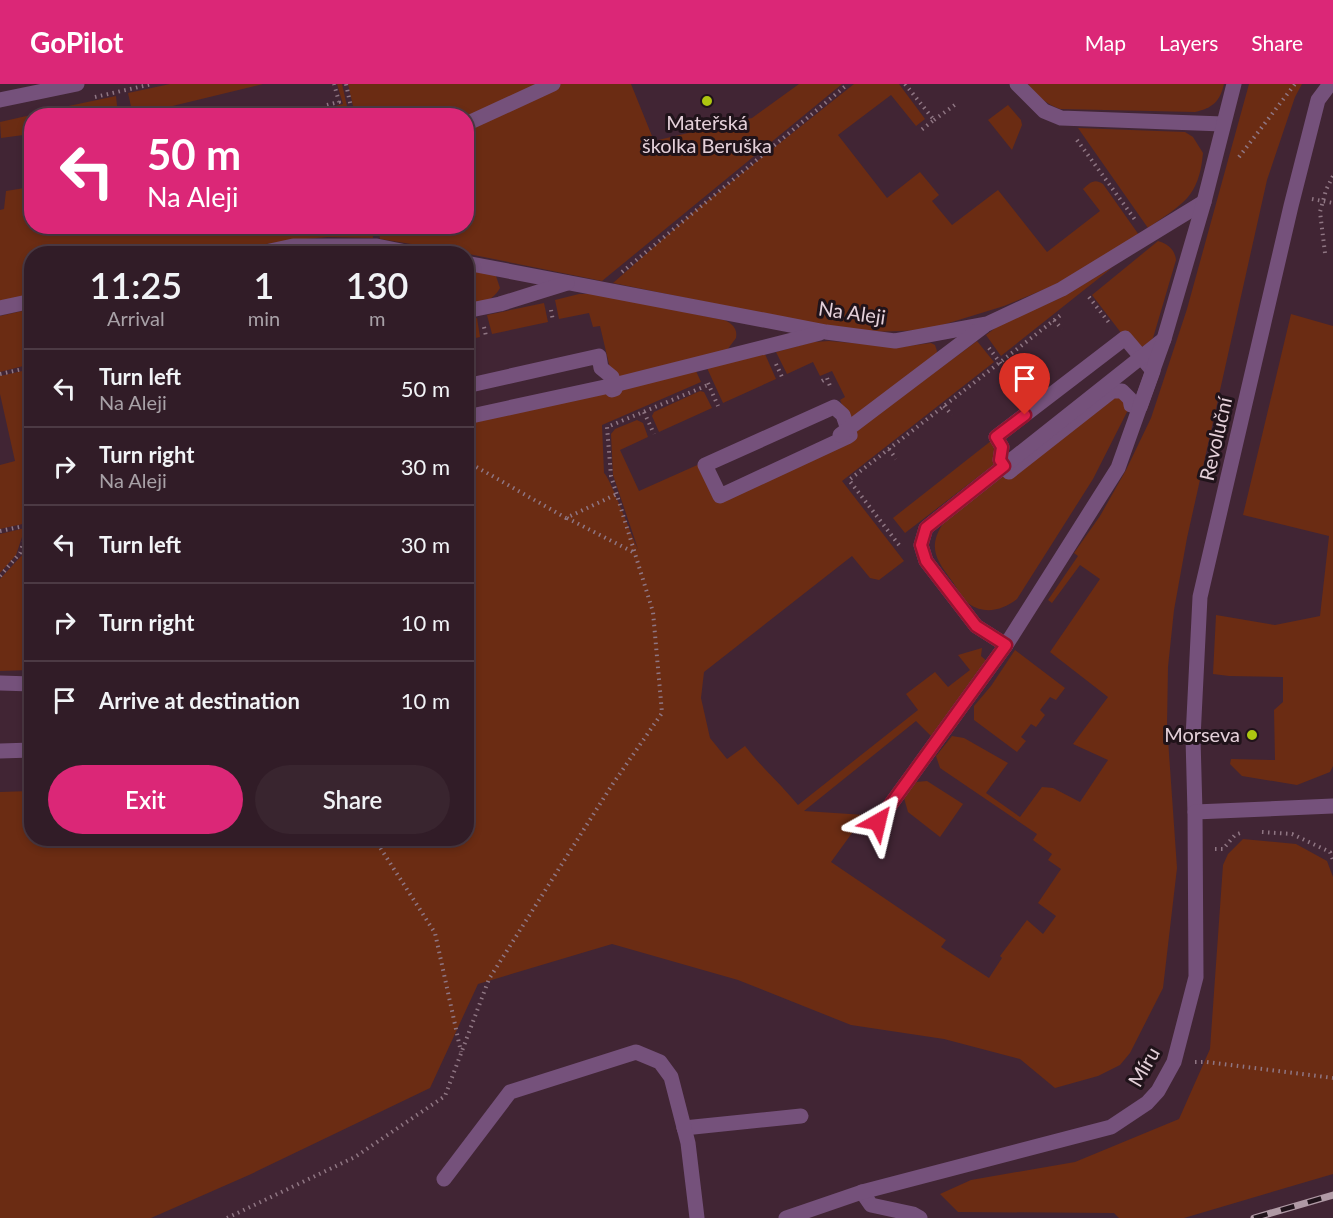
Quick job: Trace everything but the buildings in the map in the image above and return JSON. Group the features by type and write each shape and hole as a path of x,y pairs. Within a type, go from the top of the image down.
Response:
{"street":[{"path":"0,100 77,84"},
{"path":"474,120 553,84"},
{"path":"1017,84 1044,111 1061,118 1222,124"},
{"path":"878,822 1006,645 1118,468 1164,339 1204,202 1234,84"},
{"name":"Revoluční","path":"1195,812 1193,738 1200,597 1291,206 1318,100 1330,84"},
{"name":"Na Aleji","path":"474,264 826,332 895,341 982,328 1062,289 1204,202"},
{"path":"303,246 377,246"},
{"path":"474,309 500,304 571,282"},
{"path":"0,308 24,303"},
{"path":"721,486 836,438 982,328"},
{"path":"474,409 614,384 826,332"},
{"path":"1140,407 1131,405 1130,399 1122,391 1112,391 1009,472 1000,460 1002,447 996,437 1125,338 1153,371"},
{"path":"1006,645 976,626 926,561 921,545 926,528 1164,339"},
{"path":"474,384 599,356 602,368 612,377 614,384"},
{"path":"834,407 843,415 848,428 850,435 847,437 720,496 705,465 834,407"},
{"path":"0,683 24,684"},
{"path":"0,751 24,750"},
{"path":"1195,812 1333,806"},
{"name":"Míru","path":"786,1218 862,1192 1111,1127 1147,1103 1158,1091 1174,1062 1196,977 1195,812"},
{"path":"444,1179 510,1092 636,1052 660,1062 671,1077 684,1128 697,1218"},
{"path":"684,1128 801,1116"},
{"path":"862,1192 871,1205 913,1214 920,1218"}],"path":[{"path":"327,105 339,102 334,84"},
{"path":"346,84 351,108"},
{"path":"602,289 848,84"},
{"path":"905,84 934,120"},
{"path":"1232,166 1295,84"},
{"path":"920,131 956,104"},
{"path":"1071,133 1147,237"},
{"path":"1325,253 1320,212 1333,176"},
{"path":"903,550 849,480 1070,307"},
{"path":"1054,320 1062,329"},
{"path":"982,328 999,362 1007,372"},
{"path":"0,374 24,369"},
{"path":"227,1218 355,1157 445,1096 489,979 612,784 662,713 653,612 611,476 608,427 708,385"},
{"path":"944,406 952,415"},
{"path":"644,412 654,434"},
{"path":"888,449 896,459"},
{"path":"474,466 566,518 635,553"},
{"path":"566,518 617,494"},
{"path":"0,531 24,526"},
{"path":"0,576 20,553 24,541"},
{"path":"1195,851 1223,849 1235,835 1248,831"},
{"path":"1258,832 1292,834 1330,852 1333,860"},
{"path":"379,846 435,933 461,1053"},
{"path":"1208,1062 1333,1078"}],"shaded area":[{"path":"170,84 263,84 164,108 131,108 128,93"},
{"path":"337,84 342,84 347,108 328,108 343,104"},
{"path":"348,84 631,84 654,141 752,118 799,84 842,84 602,281 474,255 474,246 424,246 380,239 379,234 474,234 474,108 353,108"},
{"path":"854,84 899,84 925,119 916,126 891,95 838,135 887,198 920,172 939,195 932,201 952,225 998,190 1047,252 1100,211 1083,189 1097,181 1103,184 1139,235 1050,287 1004,306 926,330 872,332 844,330 613,283 696,210"},
{"path":"1028,84 1224,84 1215,103 1195,112 1060,109 1042,99"},
{"path":"1249,84 1302,84 1295,97 1267,180 1187,538 1174,610 1168,667 1167,725 1177,868 1163,988 1130,1053 1120,1065 1098,1076 1055,1088 1020,1059 944,1039 851,1025 738,980 612,944 478,984 430,1088 249,1175 151,1218 0,1218 0,792 24,791 24,846 474,846 474,421 696,371 701,382 602,425 604,473 638,549 613,475 611,434 615,429 637,420 643,423 648,437 620,450 639,491 704,462 720,495 847,437 977,341 994,362 842,481 904,561 879,580 870,578 852,556 704,672 701,698 710,738 727,759 745,746 798,805 918,710 906,694 935,672 948,687 970,670 958,655 982,648 981,656 989,663 933,738 916,721 804,811 865,815 831,862 946,940 941,947 989,978 1002,958 1000,956 1027,920 1043,934 1056,916 1038,903 1061,869 1048,860 1052,854 1033,840 1037,834 940,768 936,756 952,736 964,738 1008,763 986,793 1020,817 1042,787 1053,788 1080,802 1108,760 1073,744 1108,697 1050,652 1100,579 1080,565 1052,603 1048,600 1078,556 1074,553 1100,516 1126,470 1151,418 1187,309"},
{"path":"116,96 117,108 59,108"},
{"path":"1008,105 1021,120 1022,125 1012,150 988,120"},
{"path":"24,117 24,135 1,138 0,122"},
{"path":"1078,128 1185,132 1193,137 1203,153 1198,180 1193,190 1179,206 1148,228"},
{"path":"24,188 24,234 373,234 373,238 328,237 254,246 24,246 24,296 0,301 0,210 4,209 6,191"},
{"path":"1158,241 1170,248 1176,260 1153,338 1135,351 1092,295"},
{"path":"1113,267 1001,356 986,335 1003,322 1056,300"},
{"path":"474,270 496,276 500,288 486,301 474,305"},
{"path":"579,294 596,294 724,320 734,327 736,338 727,350 612,377 600,326 593,327 589,313 559,319 555,300"},
{"path":"544,303 548,322 492,334 487,315"},
{"path":"24,311 24,366 0,372 0,316"},
{"path":"1291,314 1333,326 1333,766 1330,772 1297,785 1242,776 1230,764 1231,759 1275,760 1274,710 1283,702 1283,677 1213,674 1216,615 1275,625 1320,616 1329,536 1243,515"},
{"path":"477,318 480,337 474,338 474,319"},
{"path":"829,341 900,347 931,343 935,345 937,351 936,356 855,417 847,417 840,400 845,397 832,371 820,376 813,362 787,374 776,352 813,342"},
{"path":"765,354 776,379 723,403 707,368"},
{"path":"24,371 24,524 0,529 0,465 15,461 0,394 0,376"},
{"path":"700,391 704,392 712,408 659,432 652,416 654,412"},
{"path":"1112,391 1129,408 1093,479 1017,599 994,610 981,609 969,604 938,560 936,539 944,522"},
{"path":"996,437 1000,460 905,533 893,518"},
{"path":"24,528 16,555 0,573 0,534"},
{"path":"24,553 24,670 0,671 0,579"},
{"path":"1015,650 1065,688 1056,700 1050,697 1040,710 1045,715 1036,727 1031,724 1021,737 1026,741 1017,752 974,720 974,706 991,686"},
{"path":"927,781 963,804 940,837 908,812 904,798 916,782"},
{"path":"1243,839 1296,844 1327,861 1333,877 1333,1174 1184,1218 1119,1218 1114,1213 958,1212 940,1194 971,1180 1075,1162 1179,1119 1210,1049 1223,865 1228,854"}],"railway":[{"path":"1254,1218 1333,1195"}],"place":[{"name":"Mateřská školka Beruška","path":"707,101"},
{"name":"Morseva","path":"1252,735"}],"route":[{"path":"878,822 1006,645 976,626 926,561 921,545 926,528 1004,466 1000,460 1002,447 996,437 1025,415"}]}
